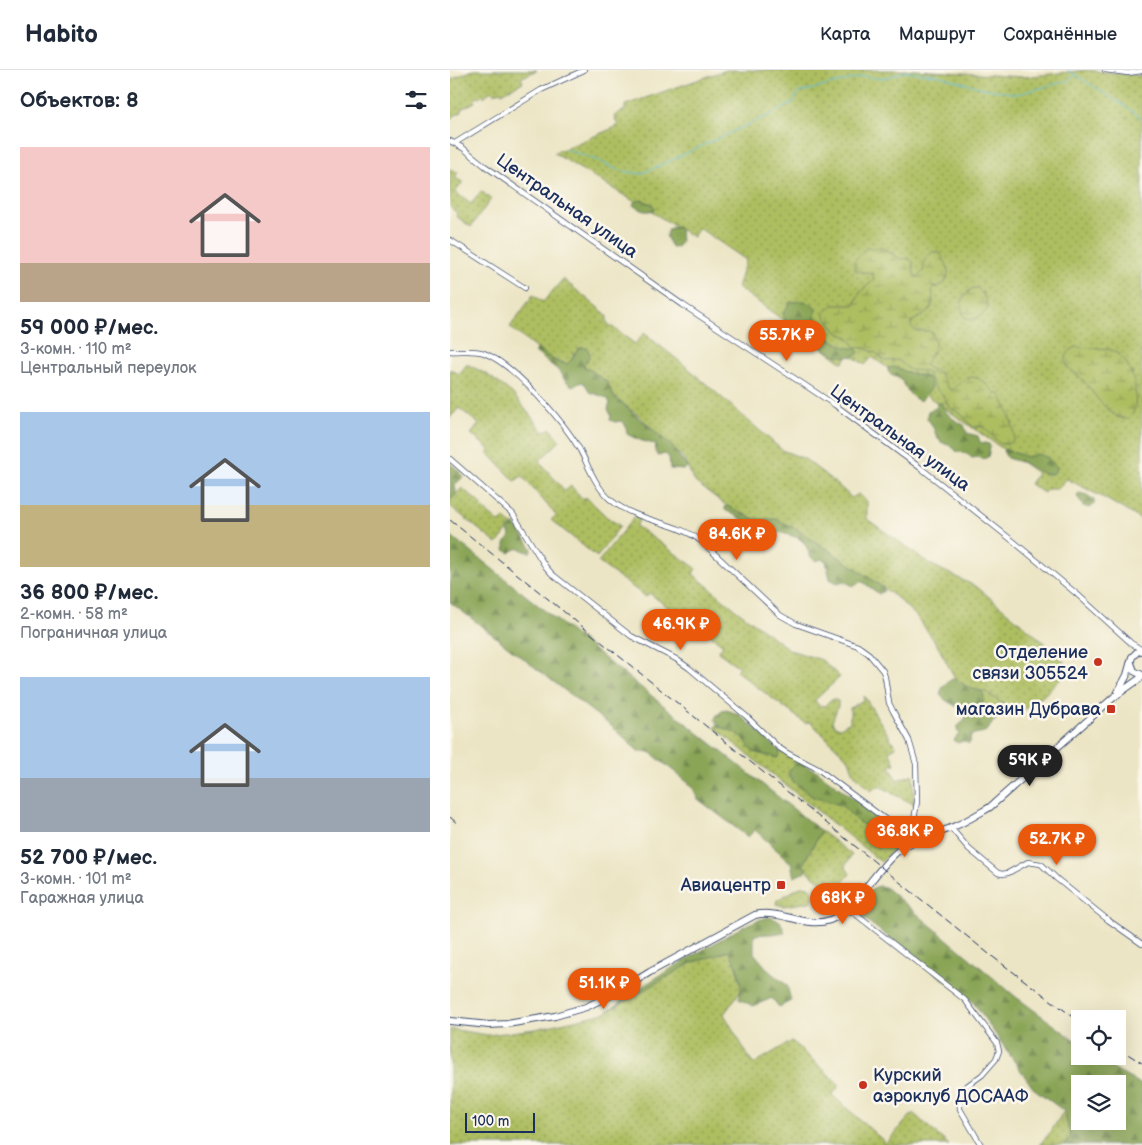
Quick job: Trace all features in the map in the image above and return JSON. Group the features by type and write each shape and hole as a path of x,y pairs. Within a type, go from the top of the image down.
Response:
{"main road":[{"path":"1114,697 1123,685 1132,658 1142,650"},
{"path":"450,1021 490,1025 522,1023 586,1007 619,992 650,972 754,915 772,913 806,921 822,922 832,919 845,910 895,853 908,842 951,828 968,820 999,800 1114,697 1142,676 1134,671 1132,658"}],"street":[{"path":"452,142 540,90 584,70"},
{"path":"1105,70 1128,73 1142,71"},
{"name":"Центральная улица","path":"452,142 683,305 851,417 922,469 1013,541 1131,643 1142,650"},
{"path":"450,240 526,288"},
{"path":"450,351 483,353 503,365 525,384 564,426 603,492 620,507 690,533 702,541 768,605 787,620 853,643 869,654 885,677 892,712 909,740 914,753 917,802 908,842"},
{"path":"450,459 513,514 545,566 552,574 631,636 676,659 689,668 746,716 778,747 818,768 893,825 908,842"},
{"path":"1131,643 1134,649 1132,658"},
{"path":"951,828 982,862 998,873 1008,873 1028,862 1041,864 1108,920 1142,944"},
{"path":"845,910 854,913 965,1000 997,1043 999,1052 996,1060 982,1075 964,1088 959,1095 960,1109 981,1145"}],"green space":[{"path":"473,70 537,70 521,78 523,82 502,93 500,91 494,94 492,90 484,97 483,95 474,99 475,102 461,109 462,112 450,118 450,80"},
{"path":"726,70 916,70 1023,77 1087,70 1142,76 1142,520 1067,479 1057,489 1048,489 1044,493 1030,484 1037,473 872,357 865,365 849,354 843,363 737,287 746,260 699,228 693,237 554,153 618,126 614,116 625,110 625,105"},
{"path":"450,169 458,172 455,178 463,182 455,192 471,204 481,191 491,199 471,227 456,216 457,213 450,207"},
{"path":"642,200 652,204 655,208 653,211 644,211 634,206 633,204 636,201"},
{"path":"677,226 680,229 681,242 677,247 672,248 666,236 668,229"},
{"path":"866,248 882,248 901,259 910,259 913,262 914,275 917,277 923,272 925,260 932,252 939,252 948,268 948,275 944,284 932,288 933,302 930,310 911,322 911,326 916,331 930,331 935,340 934,348 925,365 940,373 948,388 952,390 963,380 974,378 982,381 996,394 1000,394 1013,427 1014,439 1008,444 1000,444 987,430 980,426 974,428 960,413 950,408 941,393 935,388 926,371 910,370 898,360 885,361 875,352 855,346 848,337 837,332 825,316 824,313 833,305 854,305 861,291 874,280 872,273 856,271 854,268 855,260"},
{"path":"563,279 607,315 607,323 635,344 644,333 688,368 782,450 805,459 852,498 858,494 867,501 867,519 932,565 977,587 1046,644 1070,670 1041,698 1038,698 1018,715 986,692 973,690 961,684 955,678 936,643 916,616 896,597 793,527 775,519 756,520 727,506 695,482 683,458 639,416 614,397 607,382 585,368 584,365 588,360 574,353 572,360 567,364 559,362 537,349 510,327 533,295 543,302"},
{"path":"973,288 977,288 983,294 988,307 982,315 972,320 964,317 961,306 964,295"},
{"path":"804,301 816,309 815,318 817,324 810,326 798,320 791,325 786,322 783,314 790,302"},
{"path":"813,330 819,331 839,344 856,348 859,353 846,357 825,350 818,345 810,334"},
{"path":"583,347 588,349 590,355 584,365 585,368 607,382 614,397 671,445 687,467 684,470 670,469 669,457 665,454 658,456 655,451 656,444 630,436 627,434 625,424 621,421 615,422 610,420 611,415 608,409 610,403 607,398 589,392 586,385 582,382 572,386 558,370 535,352 537,349 557,362 567,364 578,349"},
{"path":"1076,347 1111,350 1121,357 1129,367 1136,392 1133,414 1128,419 1121,418 1109,411 1083,380 1066,365 1068,354"},
{"path":"467,364 488,375 512,393 544,432 550,428 560,441 539,461 565,491 571,486 584,500 586,497 607,517 620,526 597,557 551,520 556,515 522,476 515,481 488,453 490,450 471,434 479,424 459,408 450,418 450,369 459,374"},
{"path":"894,367 908,373 923,376 929,380 931,387 921,401 911,395 901,379 891,375 888,368"},
{"path":"938,403 941,403 950,416 964,425 967,433 978,436 980,442 989,444 988,457 983,459 978,457 972,458 966,453 957,452 938,439 927,419 928,411 936,408"},
{"path":"1004,449 1027,457 1037,454 1047,457 1057,467 1056,471 1052,474 1044,474 1024,463 1007,458 1003,451"},
{"path":"450,463 463,477 455,485 456,492 450,500"},
{"path":"462,488 500,523 504,518 512,525 497,544 450,506 450,500"},
{"path":"1079,493 1087,495 1094,500 1094,505 1090,508 1083,506 1077,496"},
{"path":"727,506 756,520 775,519 793,527 884,588 884,591 879,594 863,582 853,586 844,581 837,583 830,579 826,561 822,559 816,561 813,559 803,541 779,532 769,536 725,510"},
{"path":"634,517 640,519 636,526 696,568 693,574 734,608 790,650 822,660 840,677 815,700 818,705 824,706 833,699 838,701 832,722 835,726 840,728 850,722 850,708 863,700 864,696 896,747 889,751 895,764 890,766 897,780 913,774 914,804 882,787 876,787 871,791 854,774 849,760 810,722 805,723 736,671 739,667 718,652 723,645 692,621 690,624 649,593 646,597 598,562"},
{"path":"515,524 532,549 531,552 516,549 510,553 505,550 505,544 510,536 508,530"},
{"path":"450,535 821,831 803,864 807,871 794,877 791,863 755,830 748,837 698,799 692,786 650,752 639,752 611,726 450,602"},
{"path":"955,678 973,689 981,691 984,695 983,708 1003,708 1005,710 988,729 971,736 969,744 964,741 957,743 954,740 959,734 958,726 964,721 966,716 960,709 940,695 945,685"},
{"path":"981,691 986,692 1004,705 1003,708 987,711 983,708 984,695"},
{"path":"727,710 740,715 779,750 780,755 776,758 755,752 741,736 719,726 715,720 716,716 722,711"},
{"path":"717,725 743,737 752,751 756,753 776,758 780,752 779,750 806,765 795,764 788,775 793,781 813,797 841,805 881,835 899,838 899,835 900,843 881,862 715,728"},
{"path":"800,763 817,771 894,829 899,835 898,841 858,822 841,805 813,797 793,781 788,772 795,764"},
{"path":"821,831 852,855 845,866 850,874 838,888 828,886 818,880 803,864"},
{"path":"802,886 812,891 813,898 810,902 783,906 776,904 777,900"},
{"path":"885,887 1016,997 1071,1037 1071,1065 1108,1065 1124,1075 1071,1075 1071,1130 1126,1130 1126,1076 1142,1085 1142,1145 1064,1145 1071,1137 1064,1111 1033,1088 973,1002 853,910 873,888"},
{"path":"769,917 780,921 785,933 754,935 754,953 770,972 787,985 791,1001 779,1007 772,998 753,1006 739,999 741,987 739,974 729,951 691,963 608,1011 656,978 729,934"},
{"path":"730,951 736,965 742,989 724,1014 753,1064 792,1041 840,1085 832,1095 886,1143 913,1113 949,1145 450,1145 450,1029 488,1035 535,1029 605,1013 691,963"},
{"path":"1064,1111 1071,1137 1064,1145 1039,1145 1049,1134"}],"waterway":[{"path":"1068,70 1142,119"},
{"path":"565,149 618,170 641,174 784,108 795,101 796,95 801,92 865,76 885,78 903,72 937,75 982,88 1017,94 1067,81 1076,75"}],"railway":[{"path":"450,520 989,954 1071,1015"},
{"path":"450,817 459,825"},
{"path":"1126,1053 1142,1063"}],"place":[{"name":"Отделение связи 305524","path":"1098,662"},
{"name":"магазин Дубрава","path":"1111,709"},
{"name":"Авиацентр","path":"781,885"},
{"name":"Курский аэроклуб ДОСААФ","path":"863,1085"}]}
